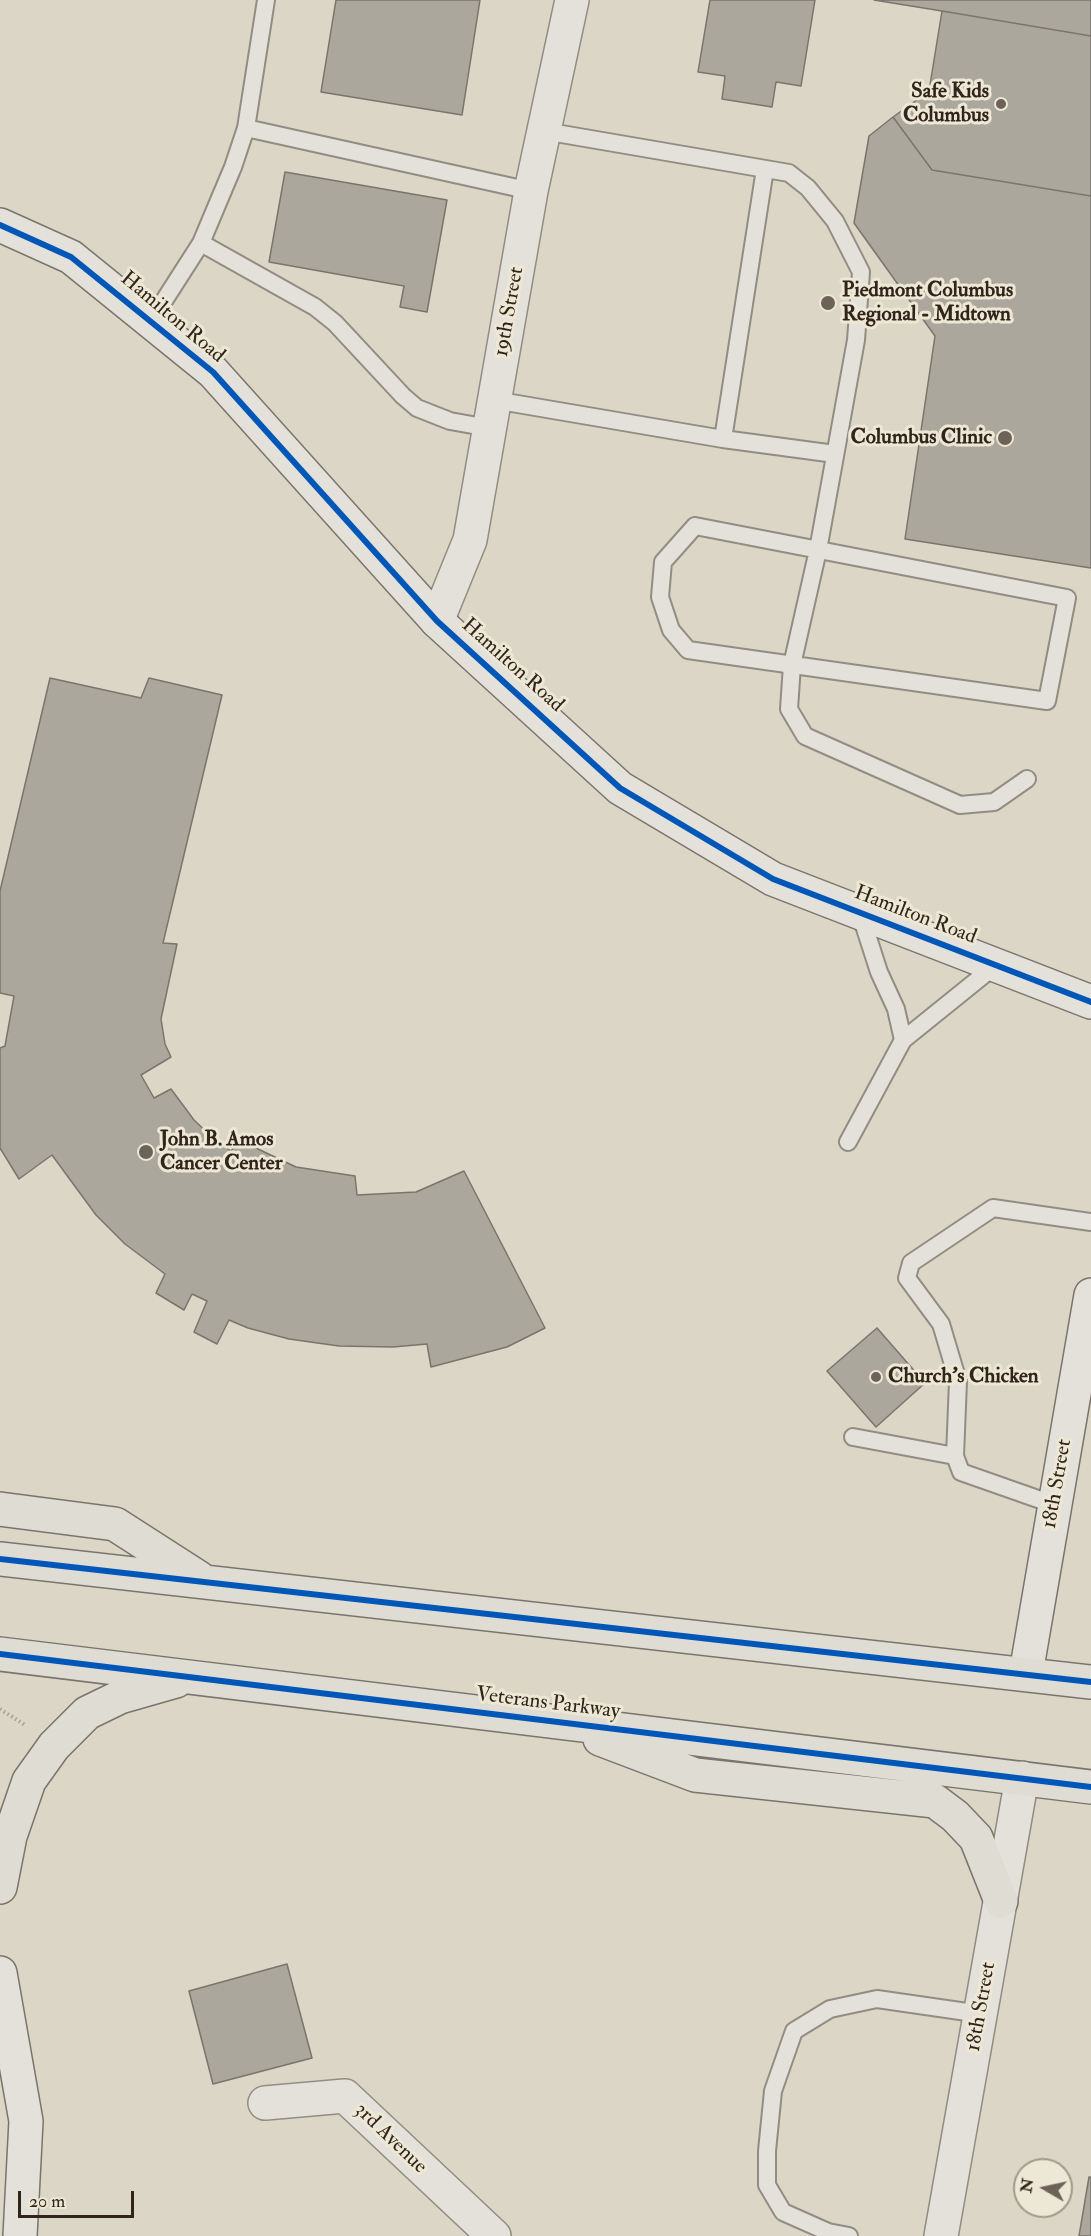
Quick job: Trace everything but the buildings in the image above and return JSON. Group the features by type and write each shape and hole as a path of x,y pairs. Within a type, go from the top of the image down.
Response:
{"main road":[{"path":"0,1509 115,1524 206,1582"},
{"path":"0,1559 1091,1682"},
{"name":"Veterans Parkway","path":"0,1654 1091,1787"},
{"path":"0,1887 10,1836 29,1780 54,1746 87,1713 120,1697 191,1677"},
{"path":"553,1721 695,1775 935,1801 955,1815 976,1838 1001,1901"}],"street":[{"name":"19th Street","path":"437,621 470,540 531,191 572,0"},
{"name":"Hamilton Road","path":"0,225 71,257 213,372 437,621 620,788 773,879 1091,1002"},
{"name":"18th Street","path":"1026,1673 1091,1295"},
{"name":"18th Street","path":"941,2236 1022,1778"},
{"path":"0,1972 26,2121 20,2236"},
{"name":"3rd Avenue","path":"265,2103 345,2096 494,2236"}],"lane":[{"path":"151,321 201,243 233,167 246,128 266,0"},
{"path":"246,128 531,191"},
{"path":"544,132 789,173 808,188 835,221 861,272 856,340 818,550 792,665 789,709 805,736 960,805 994,802 1027,779"},
{"path":"723,439 765,169"},
{"path":"201,243 315,307 335,323 417,408 450,421 491,414 723,439 835,454"},
{"path":"695,526 1067,598 1047,702 792,665 688,650 671,630 660,597 663,562 695,526"},
{"path":"860,912 879,972 896,1010 903,1040"},
{"path":"848,1142 903,1040 996,964"},
{"path":"1055,1505 961,1472 955,1456 958,1381 941,1324 907,1278 911,1263 993,1209 1091,1222"},
{"path":"853,1437 955,1456"},
{"path":"849,2236 828,2232 783,2212 767,2184 767,2151 773,2091 794,2031 830,2009 876,1999 981,2014"}],"path":[{"path":"0,1709 35,1732"}],"cycle path":[{"path":"0,225 71,257 213,372 437,621 620,788 773,879 1091,1002"},
{"path":"0,1559 1091,1682"},
{"path":"0,1654 1091,1787"}],"place":[{"name":"Safe Kids Columbus","path":"1001,104"},
{"name":"Piedmont Columbus Regional - Midtown","path":"828,303"},
{"name":"Columbus Clinic","path":"1005,438"},
{"name":"John B. Amos Cancer Center","path":"146,1152"},
{"name":"Church's Chicken","path":"876,1377"}]}
